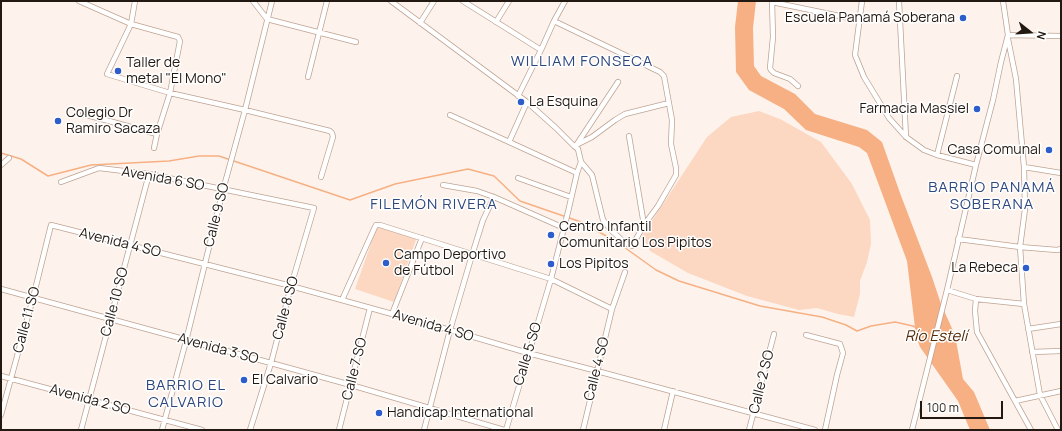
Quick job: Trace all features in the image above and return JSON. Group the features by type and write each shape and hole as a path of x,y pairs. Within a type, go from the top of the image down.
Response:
{"street":[{"path":"79,1 131,24 178,37 180,41 179,49 170,92 154,148"},
{"path":"135,1 131,24 107,74 170,92 330,131 333,137 321,177"},
{"path":"253,1 267,19 356,42"},
{"name":"Calle 9 SO","path":"162,430 272,1"},
{"path":"308,77 327,1"},
{"path":"391,1 527,102 576,145 581,162 592,175 603,220 625,243 632,246 676,175 671,144 672,120 664,76 660,72 554,21"},
{"path":"420,23 434,1"},
{"path":"463,1 541,50"},
{"path":"496,22 509,1"},
{"path":"518,96 565,1"},
{"path":"862,1 855,55 864,76 889,118 906,137 924,150 937,155 976,165"},
{"path":"899,1 906,137"},
{"path":"1003,1 1016,79 1024,167 1025,209 1020,247 1024,304 1040,395 1058,430"},
{"path":"798,86 790,79 774,73 770,68 773,37 772,2 859,20"},
{"path":"1008,37 1061,36"},
{"path":"912,430 993,100 1000,62 1008,37"},
{"path":"937,155 957,76"},
{"path":"576,145 618,82"},
{"path":"509,142 527,102"},
{"path":"576,145 592,137 626,114 669,103"},
{"path":"83,114 157,134"},
{"path":"450,115 577,174"},
{"path":"629,136 644,225"},
{"path":"1,165 9,158"},
{"name":"Calle 5 SO","path":"505,430 551,279 581,162"},
{"path":"1024,167 1061,172"},
{"name":"Avenida 6 SO","path":"61,182 99,168 149,174 314,208"},
{"name":"Calle 10 SO","path":"81,430 149,174"},
{"path":"518,178 572,198"},
{"path":"444,185 477,191 494,197 564,228"},
{"path":"424,430 450,330 472,255 483,220 494,197"},
{"name":"Calle 8 SO","path":"250,430 271,363 291,286 314,208"},
{"name":"Avenida 4 SO","path":"51,225 291,286 528,353 814,430"},
{"name":"Calle 11 SO","path":"1,415 51,225"},
{"path":"342,300 376,225 380,225 551,279 612,309"},
{"path":"392,314 422,238"},
{"path":"958,238 1020,247 1061,249"},
{"name":"Calle 4 SO","path":"583,430 612,309 625,272"},
{"name":"Avenida 3 SO","path":"1,289 351,385 505,430"},
{"path":"946,291 976,299 1024,304"},
{"path":"976,299 974,311 977,332 1032,430"},
{"name":"Calle 7 SO","path":"339,430 370,308"},
{"path":"1028,329 1061,324"},
{"name":"Calle 2 SO","path":"749,430 774,334"},
{"path":"806,335 840,344 843,353 825,430"},
{"path":"1032,352 1061,351"},
{"name":"Avenida 2 SO","path":"1,376 202,430"},
{"path":"1016,401 1061,391"},
{"path":"664,430 673,392"}],"shaded area":[{"path":"759,111 780,119 821,142 852,184 870,220 871,244 867,262 860,281 860,294 854,317 817,308 799,310 747,296 688,273 650,251 642,236 707,137 731,117"},
{"name":"Campo Deportivo de Fútbol","path":"378,224 417,237 394,302 355,289"}],"water":[{"name":"Río Estelí","path":"738,1 756,1 753,28 754,66 761,76 795,94 815,114 867,130 882,142 941,304 955,335 963,379 974,392 990,430 970,430 958,401 920,347 916,336 907,261 867,153 859,147 806,130 784,109 749,90 736,72 735,27"}],"waterway":[{"path":"1,153 21,159 48,176 91,165 169,161 199,156 219,156 350,200 395,184 468,169 494,176 520,201 581,222 617,242 656,270 679,281 760,306 822,317 846,325 857,331 871,326 895,322 917,328"}],"place":[{"name":"Escuela Panamá Soberana","path":"963,18"},
{"name":"Taller de metal \"El Mono\"","path":"118,71"},
{"name":"La Esquina","path":"521,102"},
{"name":"Farmacia Massiel","path":"977,109"},
{"name":"Colegio Dr Ramiro Sacaza","path":"58,121"},
{"name":"Casa Comunal","path":"1049,150"},
{"name":"Centro Infantil Comunitario Los Pipitos","path":"551,235"},
{"name":"Campo Deportivo de Fútbol","path":"386,263"},
{"name":"Los Pipitos","path":"551,264"},
{"name":"La Rebeca","path":"1026,268"},
{"name":"El Calvario","path":"244,380"},
{"name":"Handicap International","path":"379,413"}],"district":[{"name":"WILLIAM FONSECA","path":"582,62"},
{"name":"BARRIO PANAMÁ SOBERANA","path":"992,196"},
{"name":"FILEMÓN RIVERA","path":"434,205"},
{"name":"BARRIO EL CALVARIO","path":"186,394"}]}
